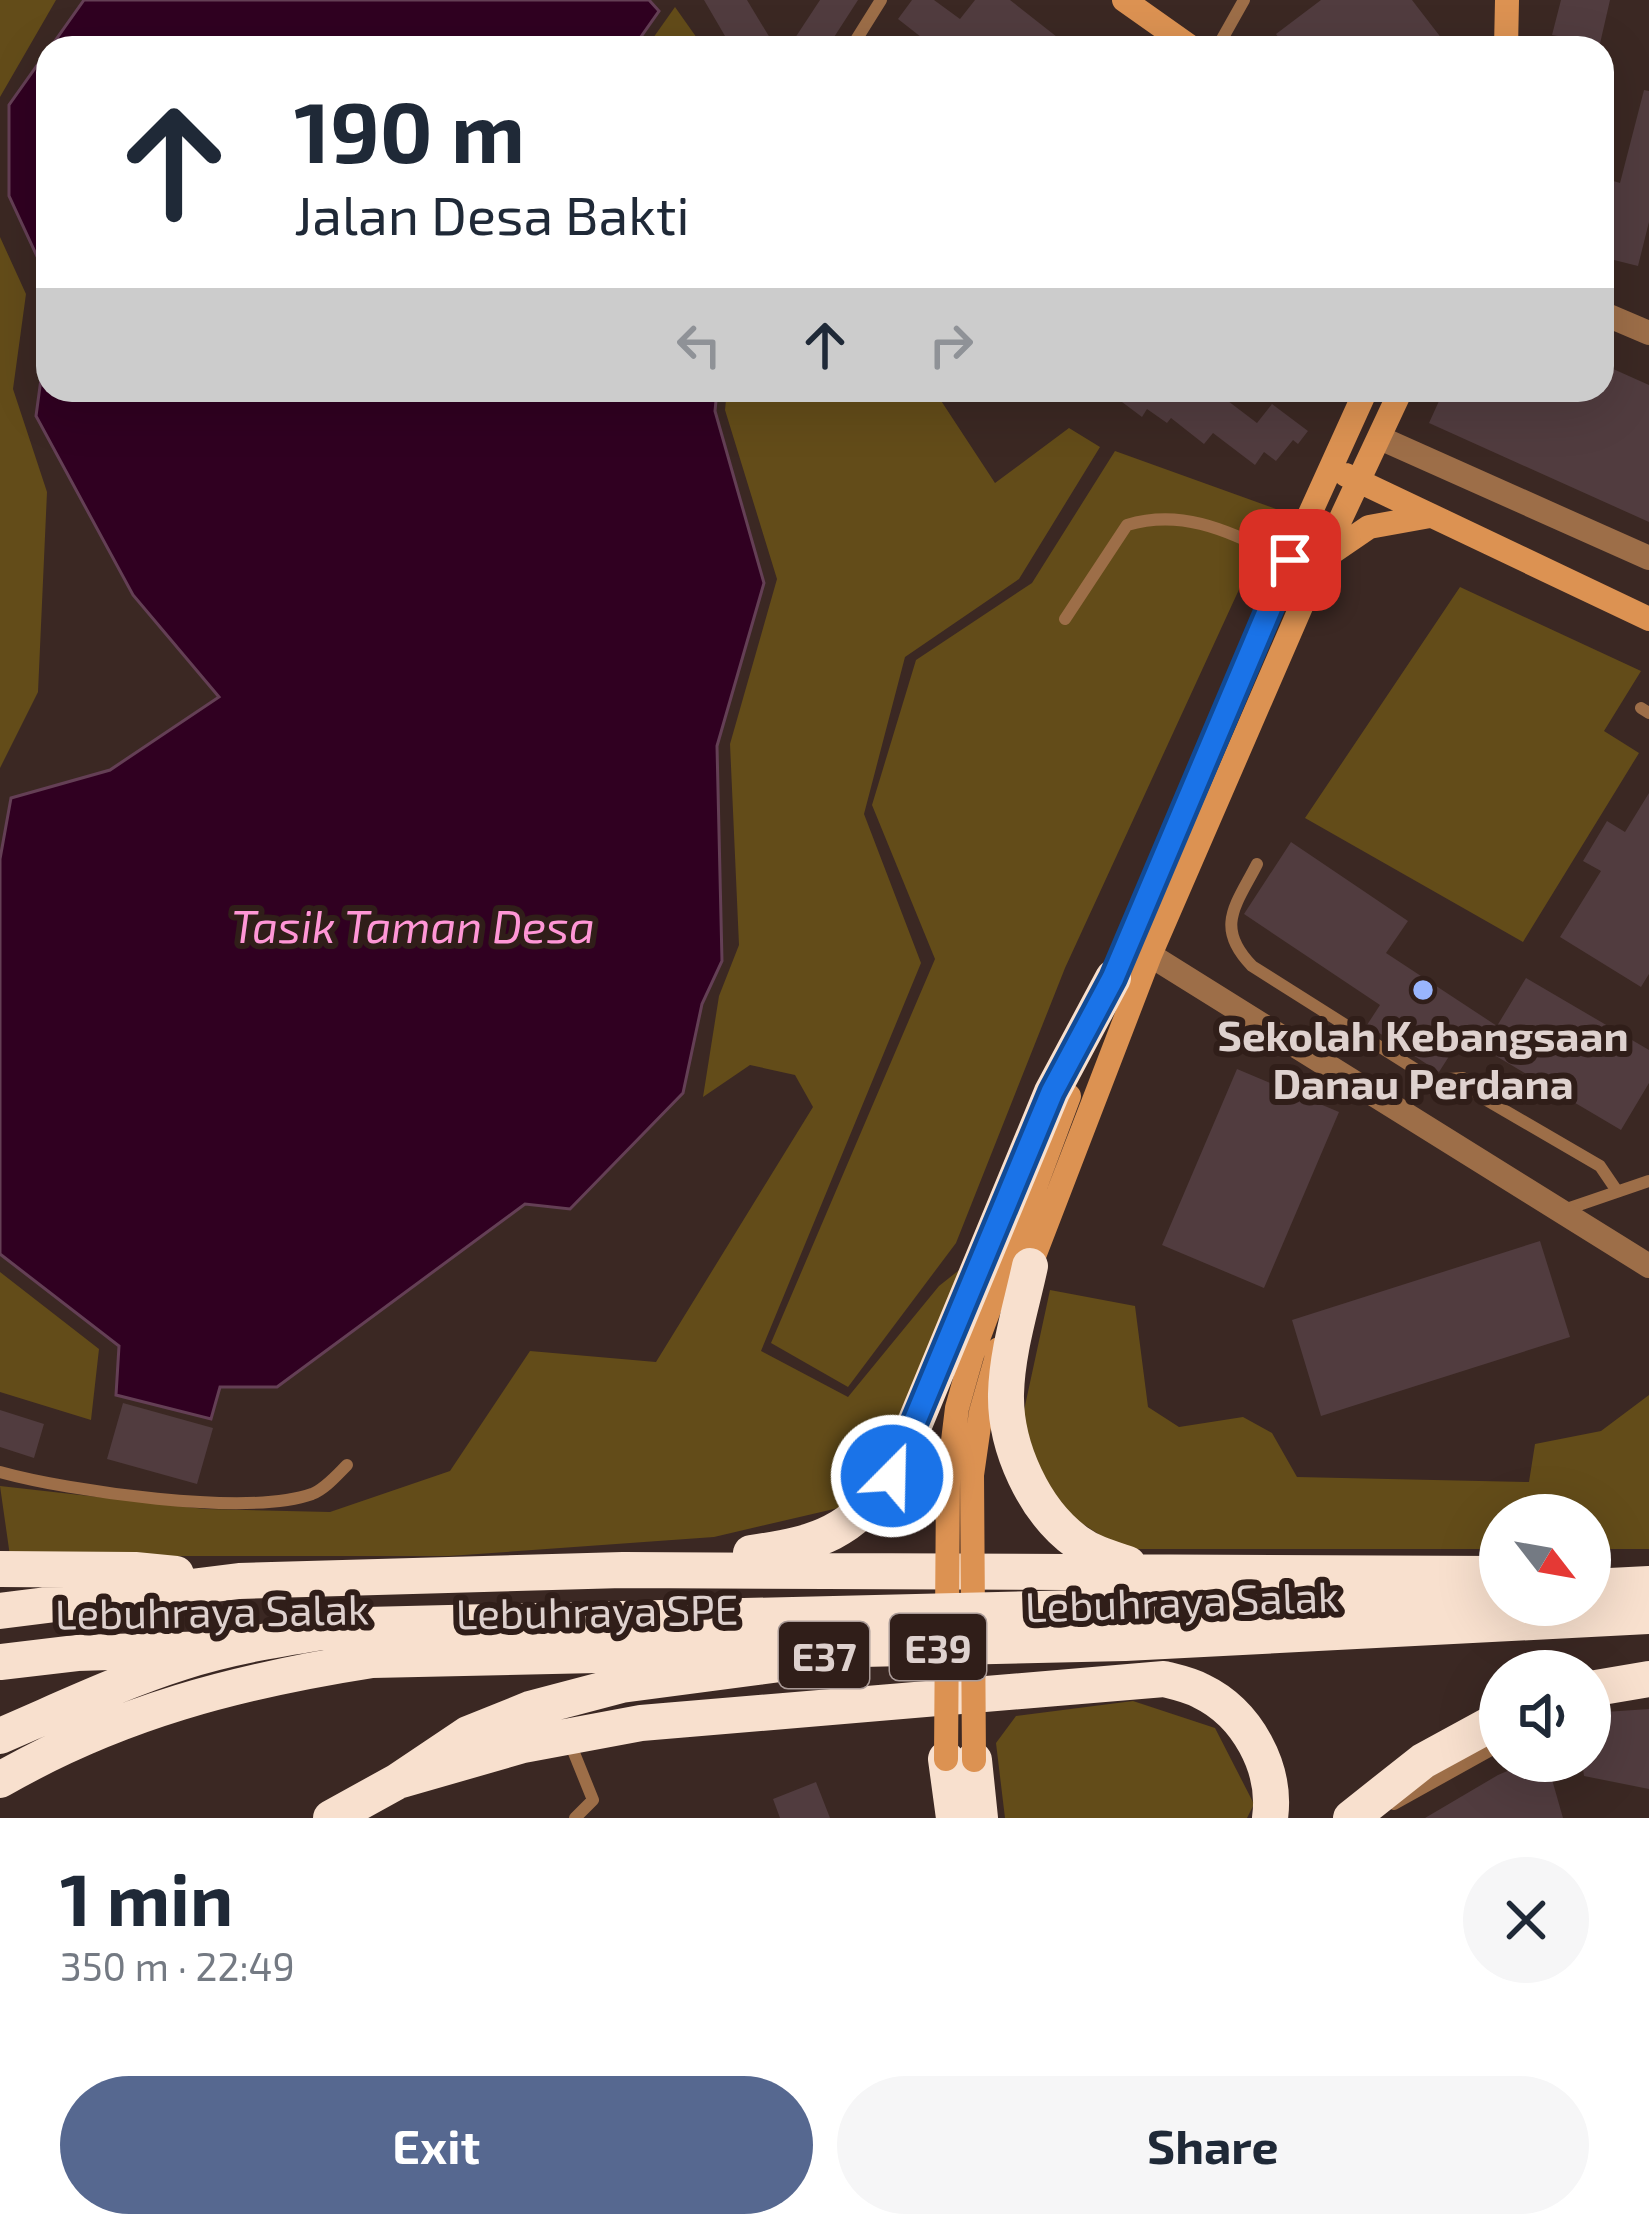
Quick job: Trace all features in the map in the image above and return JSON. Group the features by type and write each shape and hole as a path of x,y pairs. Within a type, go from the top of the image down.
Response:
{"highway":[{"path":"623,1570 818,1541 850,1525 868,1508 892,1476 1052,1092 1113,978"},
{"path":"1030,1266 1006,1398 1008,1426 1026,1481 1058,1525 1078,1543 1155,1572"},
{"path":"0,1569 135,1570 239,1581"},
{"name":"Lebuhraya Salak","path":"0,1612 239,1581 623,1570 1479,1574"},
{"path":"1611,1574 1649,1573"},
{"path":"1611,1586 1649,1584"},
{"name":"Lebuhraya SPE","path":"0,1736 104,1689 187,1660 366,1624 1127,1606 1479,1591"},
{"name":"Lebuhraya SPE","path":"0,1780 42,1756 197,1694 286,1673 372,1660 1125,1643 1649,1616"},
{"name":"Lebuhraya Salak","path":"0,1662 165,1648 382,1652 513,1666 1649,1633"},
{"path":"331,1818 468,1734 530,1708 621,1685 899,1653"},
{"path":"398,1781 568,1736 734,1713 1164,1678 1201,1691 1231,1712 1254,1742 1270,1774 1270,1818"},
{"path":"1611,1685 1649,1679"},
{"path":"1351,1818 1423,1761 1479,1730"},
{"path":"954,1818 960,1759"},
{"path":"960,1759 980,1818"}],"street":[{"path":"1124,0 1175,36"},
{"path":"1506,36 1507,0"},
{"path":"1614,317 1649,333"},
{"path":"960,1759 957,1408 972,1355 1113,978 1361,402"},
{"path":"960,1478 988,1380 1150,955 1320,563 1396,402"},
{"path":"1380,438 1649,558"},
{"path":"1334,468 1649,619"},
{"path":"1320,563 1369,527 1432,516"},
{"path":"1150,955 1649,1266"}],"lane":[{"path":"858,36 881,0"},
{"path":"1224,36 1244,0"},
{"path":"1065,620 1127,525 1158,515 1220,528 1290,560"},
{"path":"1257,864 1230,915 1233,946 1252,966 1442,1086 1448,1079 1463,1078 1474,1084 1478,1095 1600,1166 1617,1192"},
{"path":"1561,1210 1649,1181"},
{"path":"0,1472 68,1488 272,1504 317,1493 347,1465"},
{"path":"568,1736 593,1800 575,1818"},
{"path":"1373,1818 1479,1756"}],"shaded area":[{"path":"0,0 56,0 0,97"},
{"path":"675,7 696,36 654,36"},
{"path":"0,237 26,294 13,389 47,492 38,692 0,768"},
{"path":"726,402 942,402 995,483 1069,428 1100,447 1019,579 905,657 864,814 921,963 761,1351 848,1397 939,1286 968,1263 896,1425 847,1506 714,1537 449,1556 10,1556 0,1486 205,1509 330,1512 450,1471 530,1351 656,1362 813,1107 795,1075 750,1065 703,1097 719,996 739,945 730,744 777,579"},
{"path":"1115,451 1276,509 1065,968 956,1243 848,1387 771,1343 935,959 872,805 916,660 1032,583"},
{"path":"1460,587 1641,671 1604,731 1639,753 1523,942 1305,818"},
{"path":"0,1272 99,1349 91,1420 0,1392"},
{"path":"1050,1290 1135,1306 1148,1407 1179,1427 1243,1417 1272,1433 1297,1477 1529,1482 1535,1444 1601,1431 1649,1395 1649,1549 1611,1549 1611,1494 1479,1494 1479,1549 1121,1549 1068,1514 1038,1468 1023,1415"},
{"path":"1133,1701 1215,1728 1254,1804 1247,1818 1005,1818 996,1743 1016,1716"}],"water":[{"path":"84,0 649,0 659,11 641,36 58,36"},
{"path":"36,67 36,254 9,196 9,105"},
{"name":"Tasik Taman Desa","path":"38,402 716,402 764,583 717,746 722,961 702,1004 683,1093 570,1209 525,1204 277,1387 220,1387 211,1419 116,1395 119,1346 0,1254 0,859 11,798 110,770 219,697 133,595 36,416"}],"building":[{"path":"704,0 747,0 769,36 725,36"},
{"path":"820,0 858,0 835,36 796,36"},
{"path":"912,0 934,0 960,19 975,0 1010,0 1056,36 920,36 898,19"},
{"path":"1321,0 1412,0 1440,36 1277,36"},
{"path":"1561,0 1610,0 1602,36 1552,35"},
{"path":"1644,90 1649,91 1649,222 1638,266 1614,260 1614,181 1620,183"},
{"path":"1614,369 1649,385 1649,522 1429,423 1439,402 1614,402"},
{"path":"1122,402 1229,402 1257,423 1272,404 1308,431 1298,444 1293,440 1276,461 1264,452 1255,465 1213,433 1204,444 1171,418 1167,423 1147,409 1142,417"},
{"path":"1649,793 1649,974 1641,987 1560,937 1601,871 1583,861 1607,821 1625,832"},
{"path":"1291,842 1408,921 1386,953 1497,1026 1526,978 1649,1050 1649,1083 1621,1130 1462,1036 1439,1072 1367,1025 1380,1005 1244,914"},
{"path":"1237,1069 1339,1112 1264,1288 1162,1245"},
{"path":"1540,1241 1570,1337 1321,1416 1292,1320"},
{"path":"123,1403 213,1428 197,1484 107,1459"},
{"path":"0,1410 44,1424 34,1458 0,1447"},
{"path":"1649,1709 1649,1789 1611,1781 1611,1712"},
{"path":"816,1782 830,1818 780,1818 773,1799"},
{"path":"1486,1782 1553,1782 1563,1818 1425,1818"}],"place":[{"name":"Sekolah Kebangsaan Danau Perdana","path":"1423,990"}],"route":[{"path":"892,1476 1052,1092 1113,978 1290,560"}]}
